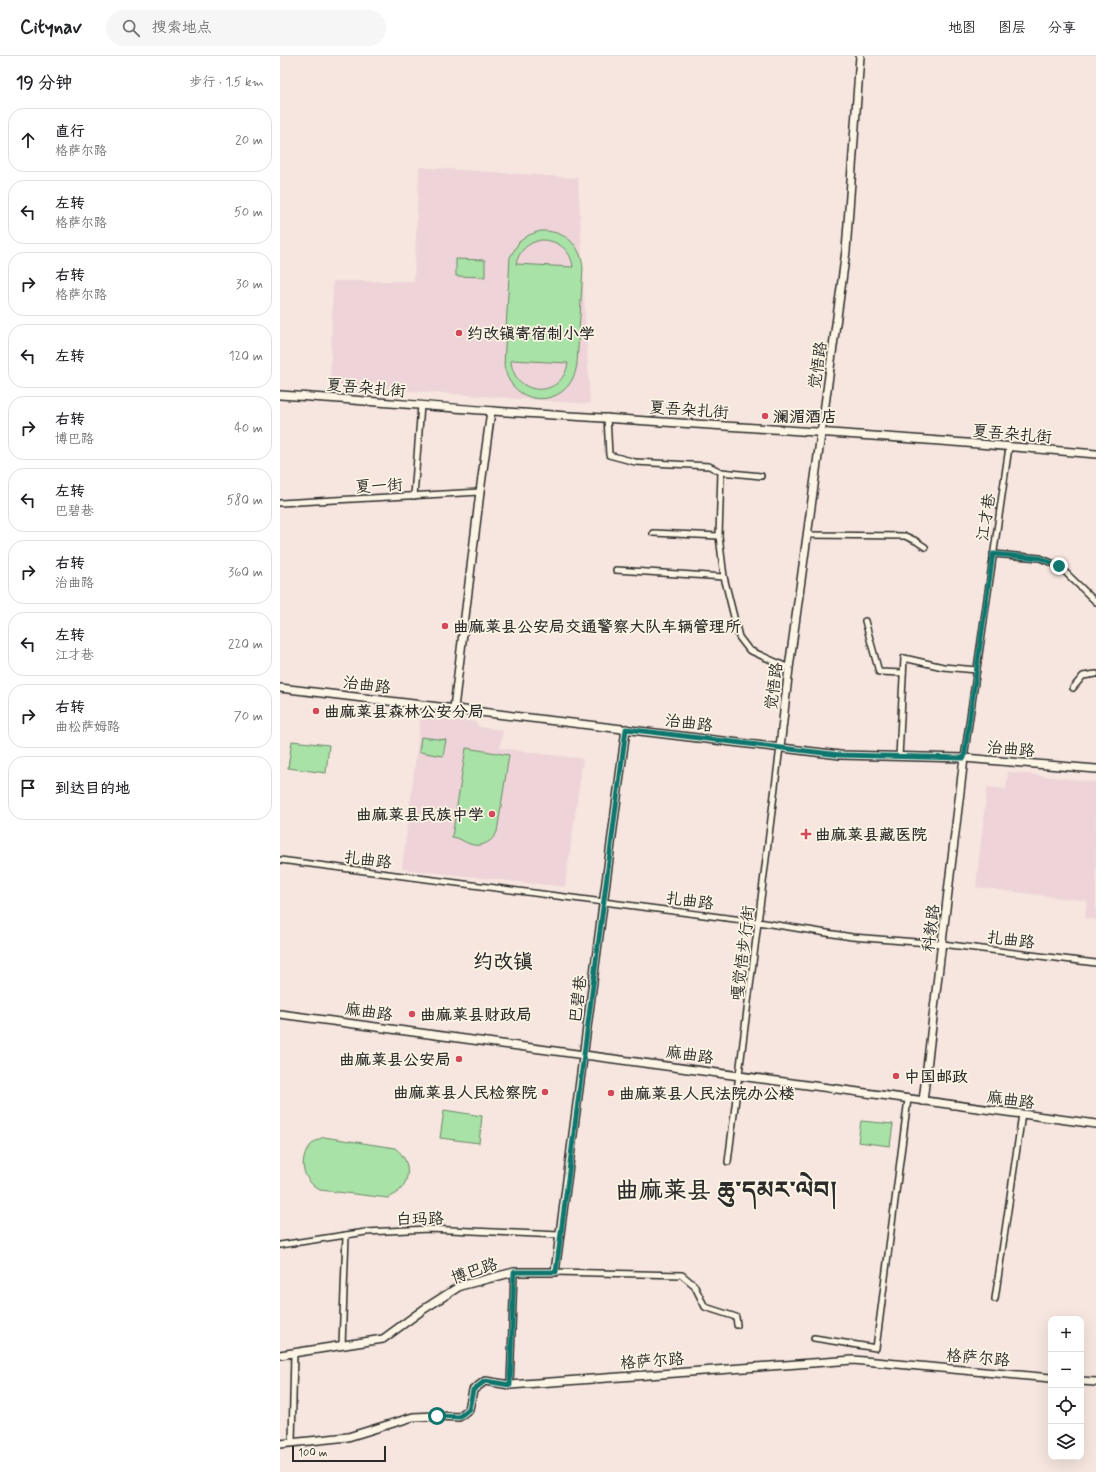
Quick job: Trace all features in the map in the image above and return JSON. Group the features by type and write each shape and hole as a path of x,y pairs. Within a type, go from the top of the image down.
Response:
{"street":[{"name":"觉悟路","path":"780,747 789,668 846,251 860,56"},
{"name":"夏吾杂扎街","path":"280,394 491,411 1009,446 1096,454"},
{"path":"414,496 422,406"},
{"path":"454,708 491,411"},
{"path":"607,418 609,455 635,462 709,466 721,472 761,476"},
{"name":"江才巷","path":"964,758 1009,446"},
{"path":"721,472 719,536 724,577 739,637 749,650 789,668"},
{"name":"夏一街","path":"280,503 480,492"},
{"path":"653,533 719,536"},
{"path":"808,535 905,536 916,541 925,548"},
{"path":"993,554 1040,558 1059,566 1096,602"},
{"path":"616,570 724,577"},
{"path":"865,621 879,672 903,673"},
{"path":"900,757 904,658 943,667 977,670"},
{"path":"1073,688 1083,676 1096,674"},
{"name":"治曲路","path":"280,688 840,755 964,758 1096,769"},
{"name":"巴碧巷","path":"556,1272 626,729"},
{"name":"嘎觉悟步行街","path":"728,1162 780,747"},
{"name":"科教路","path":"923,1101 964,758"},
{"name":"扎曲路","path":"280,860 758,922 852,937 942,944 1096,963"},
{"name":"麻曲路","path":"280,1014 1096,1124"},
{"path":"814,1338 876,1348 908,1099"},
{"path":"995,1299 1022,1114"},
{"name":"白玛路","path":"280,1245 366,1232 430,1229 560,1235"},
{"path":"342,1346 346,1235"},
{"path":"510,1385 514,1272"},
{"name":"博巴路","path":"280,1355 383,1339 424,1309 460,1286 514,1272 682,1275 694,1285 705,1307 736,1317 737,1325"},
{"path":"292,1442 294,1353"},
{"name":"格萨尔路","path":"280,1444 348,1437 413,1417 459,1417 469,1409 473,1390 485,1381 510,1385 853,1360 1048,1378"},
{"path":"1084,1381 1096,1382"}],"shaded area":[{"name":"约改镇寄宿制小学","path":"419,167 578,178 590,404 330,385 333,281 414,281"},
{"name":"曲麻莱县民族中学","path":"421,714 475,722 480,727 503,730 500,748 583,759 565,887 402,869"},
{"path":"1008,772 1096,782 1096,920 1085,918 1087,901 976,887 987,787 1006,789"}],"green space":[{"path":"540,231 549,231 564,236 575,245 582,259 583,268 577,364 572,379 564,390 553,396 541,399 529,397 518,390 509,380 504,365 510,257 519,242 529,235","holes":["547,240 563,247 570,256 573,267 516,264 517,259 524,248 536,241","511,360 568,363 564,375 557,383 548,388 538,389 528,387 520,381 514,372"]},
{"path":"456,259 485,260 485,277 456,276"},
{"path":"421,737 446,740 443,756 419,752"},
{"path":"292,741 329,745 326,773 288,768"},
{"path":"466,748 509,755 497,832 492,839 482,845 470,844 458,838 452,837"},
{"path":"444,1110 482,1116 479,1143 440,1138"},
{"path":"861,1121 893,1124 890,1146 858,1142"},
{"path":"324,1137 395,1148 405,1160 407,1175 405,1182 396,1194 388,1198 320,1190 307,1178 303,1162 309,1147 315,1141"}],"place":[{"name":"约改镇寄宿制小学","path":"459,333"},
{"name":"澜湄酒店","path":"765,416"},
{"name":"曲麻莱县公安局交通警察大队车辆管理所","path":"445,626"},
{"name":"曲麻莱县森林公安分局","path":"316,711"},
{"name":"曲麻莱县民族中学","path":"492,814"},
{"name":"曲麻莱县藏医院","path":"806,834"},
{"name":"曲麻莱县财政局","path":"412,1014"},
{"name":"曲麻莱县公安局","path":"459,1059"},
{"name":"中国邮政","path":"896,1076"},
{"name":"曲麻莱县人民检察院","path":"545,1092"},
{"name":"曲麻莱县人民法院办公楼","path":"611,1093"}],"district":[{"name":"约改镇","path":"503,961"},
{"name":"曲麻莱县 ཆུ་དམར་ལེབ།","path":"726,1190"}],"route":[{"path":"437,1416 459,1417 469,1409 473,1390 485,1381 510,1385 514,1272 556,1272 626,729 840,755 964,758 993,554 1040,558 1059,566"}]}
